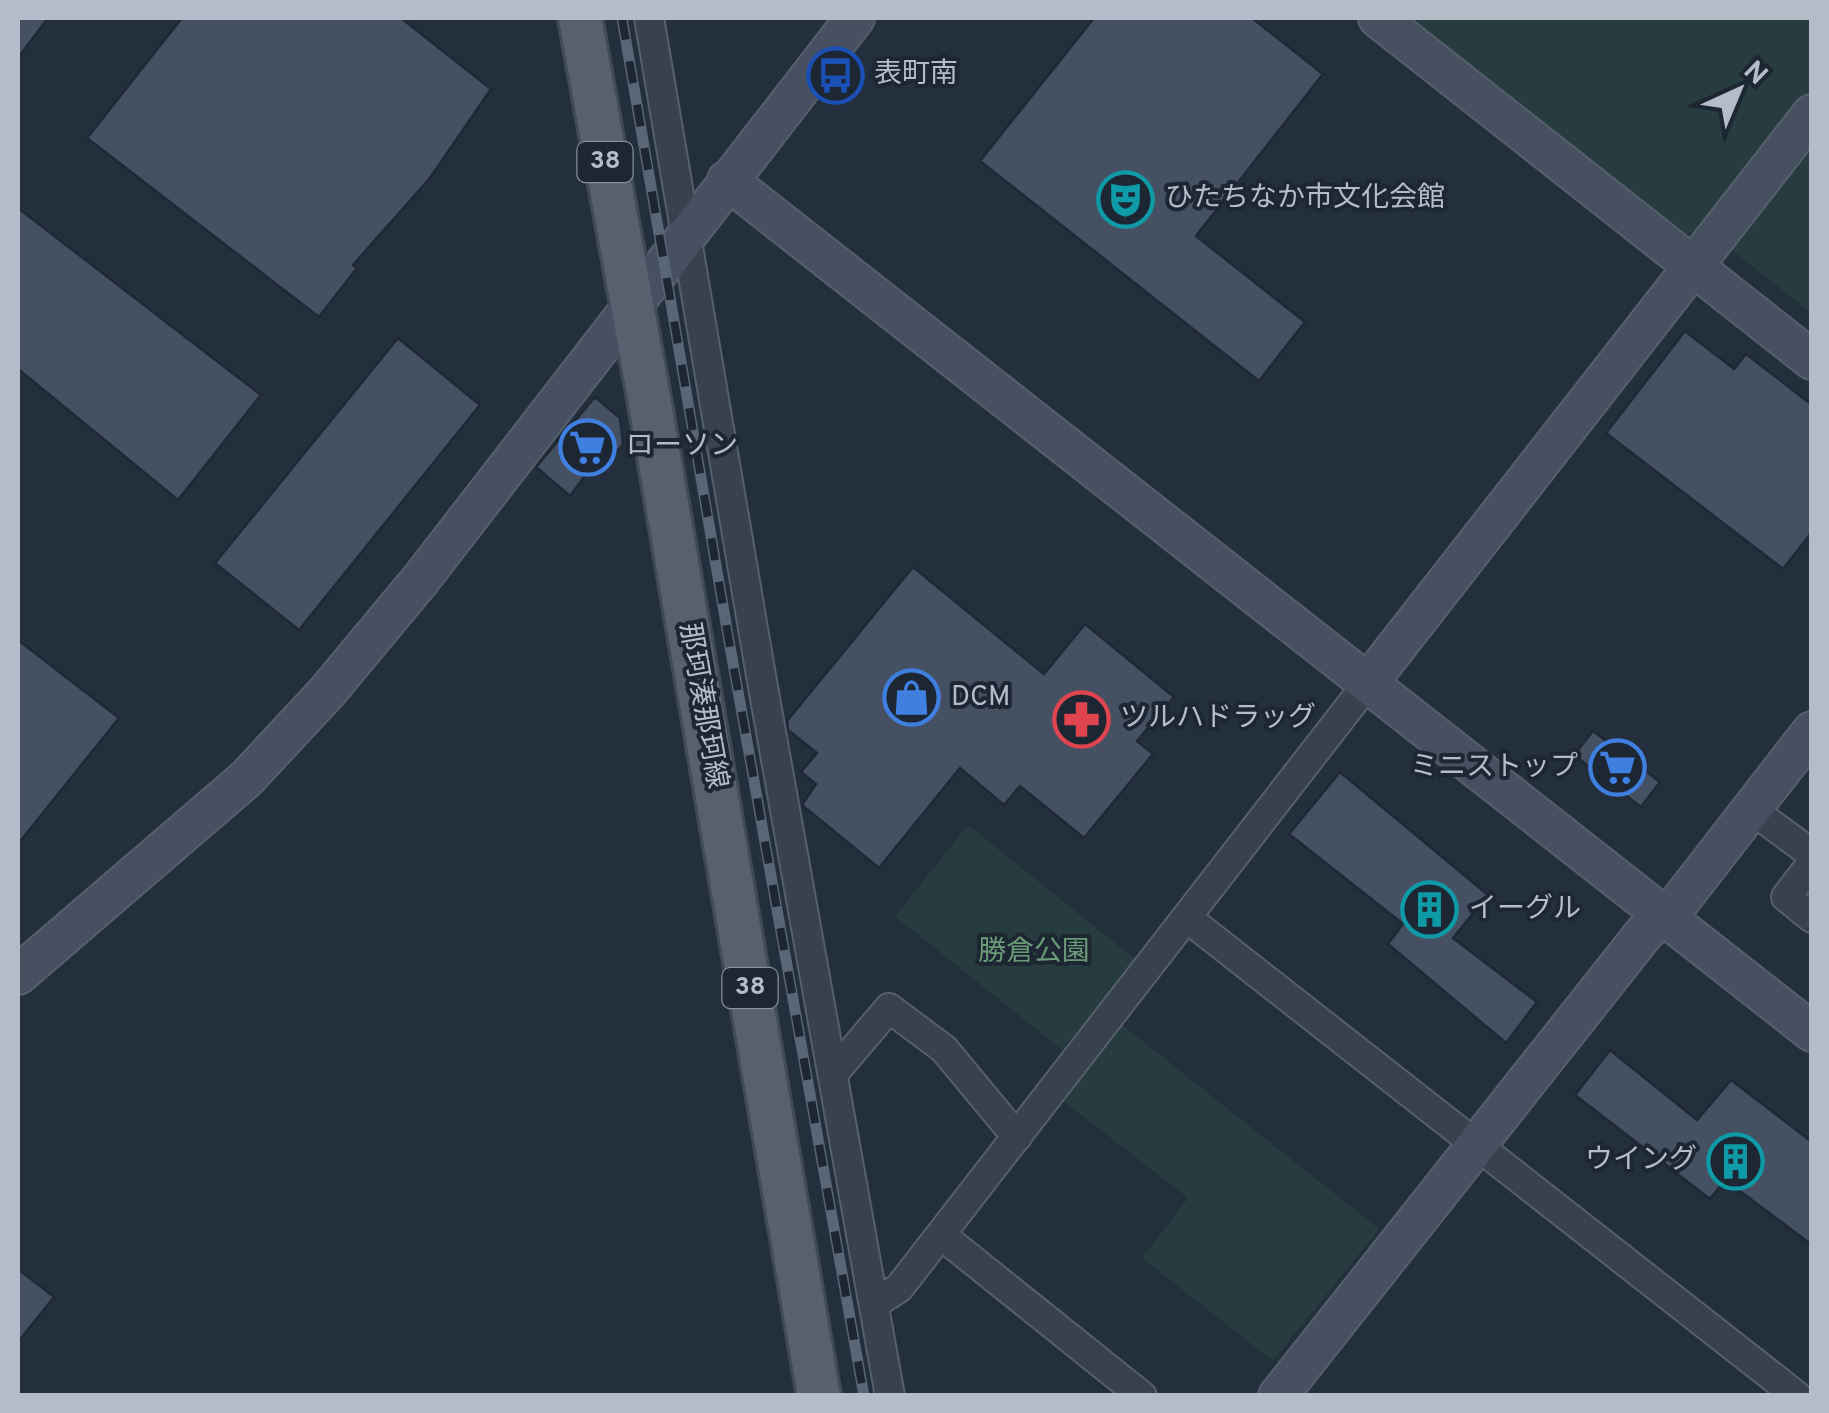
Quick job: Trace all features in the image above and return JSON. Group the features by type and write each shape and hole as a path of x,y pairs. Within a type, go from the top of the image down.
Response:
{"main road":[{"name":"那珂湊那珂線","path":"580,18 819,1396"}],"street":[{"path":"649,18 890,1396"},
{"path":"18,975 246,779 315,705 421,579 855,18"},
{"path":"1378,18 1812,360"},
{"path":"874,1304 900,1288 1812,114"},
{"path":"727,180 1812,1032"},
{"path":"1278,1396 1645,932 1666,917 1812,730"},
{"path":"1752,810 1812,854"},
{"path":"1812,863 1786,897 1812,918"},
{"path":"1187,918 1797,1396"},
{"path":"833,1074 889,1008 944,1049 1017,1137"},
{"path":"941,1235 1142,1396"}],"green space":[{"path":"1410,18 1811,18 1811,92 1706,229 1680,236"},
{"path":"1812,145 1811,313 1732,250"},
{"name":"勝倉公園","path":"968,825 1135,959 1062,1050 895,916"},
{"path":"1120,1023 1379,1229 1273,1361 1142,1258 1188,1198 1062,1100"}],"building":[{"path":"18,18 48,18 18,58"},
{"path":"182,18 401,18 491,89 430,178 353,265 357,268 319,317 87,138"},
{"name":"ひたちなか市文化会館","path":"1094,18 1252,18 1323,74 1196,236 1305,322 1259,381 980,161"},
{"path":"18,208 261,395 178,500 18,369"},
{"path":"1685,331 1734,369 1746,354 1812,405 1812,532 1783,569 1606,433"},
{"path":"398,338 480,405 299,630 215,563"},
{"name":"ローソン","path":"595,397 620,418 623,444 613,457 604,450 570,496 536,467"},
{"name":"DCM","path":"913,567 1044,674 1085,624 1174,697 1137,741 1153,754 1084,838 1020,786 1004,805 960,768 879,868 802,805 816,784 801,772 817,753 788,730 787,721"},
{"path":"18,640 119,718 18,844"},
{"name":"ミニストップ","path":"1593,731 1660,782 1641,807 1574,755"},
{"name":"イーグル","path":"1340,772 1488,895 1453,938 1537,1002 1506,1043 1388,944 1403,924 1289,834"},
{"name":"ウイング","path":"1610,1050 1697,1120 1731,1080 1812,1142 1812,1245 1725,1180 1710,1199 1575,1095"},
{"path":"18,1269 54,1297 18,1342"}],"railway":[{"path":"622,18 864,1396"}],"place":[{"name":"表町南","path":"835,75"},
{"name":"ひたちなか市文化会館","path":"1126,199"},
{"name":"ローソン","path":"587,447"},
{"name":"DCM","path":"912,698"},
{"name":"ツルハドラッグ","path":"1081,719"},
{"name":"ミニストップ","path":"1617,768"},
{"name":"イーグル","path":"1430,910"},
{"name":"ウイング","path":"1736,1161"}]}
